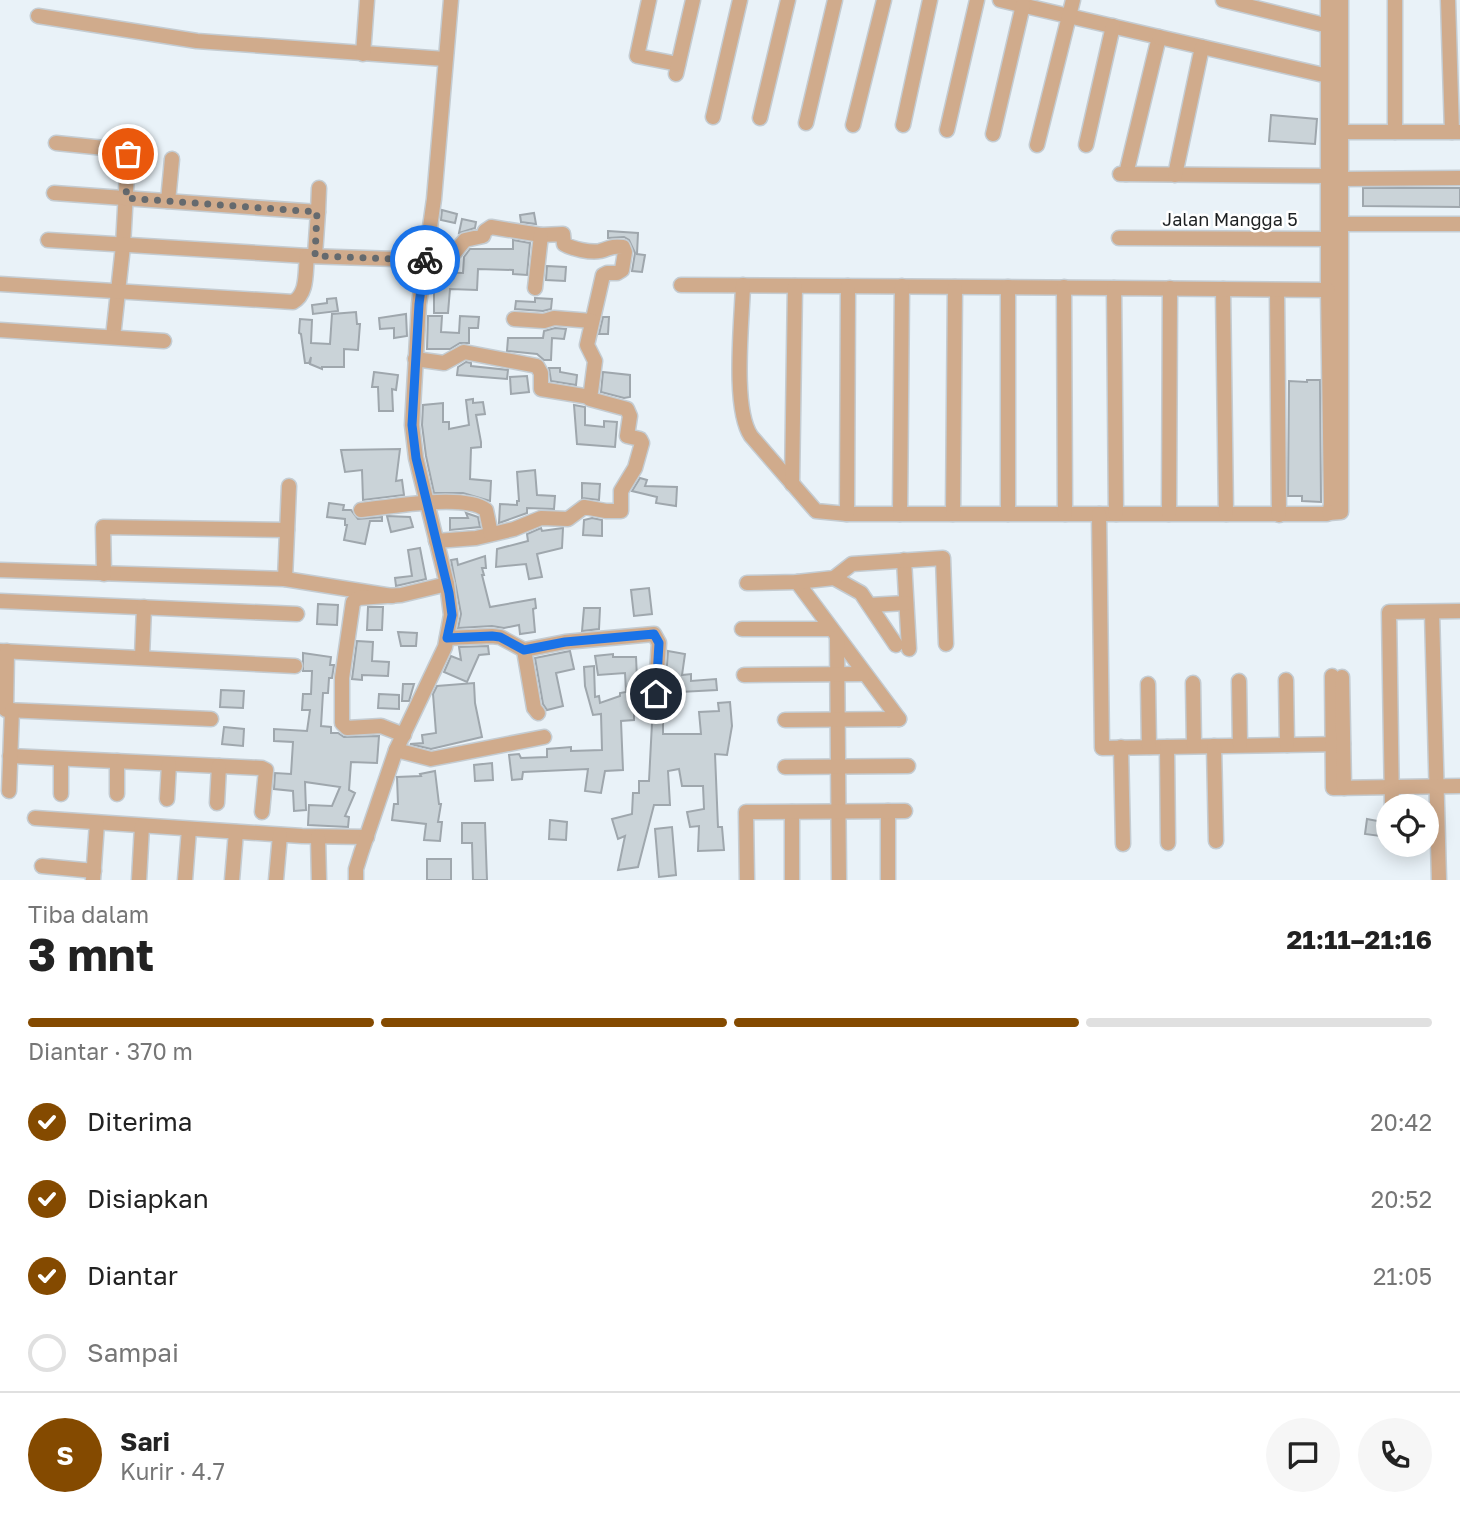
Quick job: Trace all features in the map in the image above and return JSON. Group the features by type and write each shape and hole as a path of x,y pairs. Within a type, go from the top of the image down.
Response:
{"street":[{"path":"363,54 367,0"},
{"path":"356,880 356,869 396,750 440,659 452,615 413,438 412,409 425,260 439,150 451,0"},
{"path":"649,0 637,56 677,69 693,0"},
{"path":"713,117 740,0"},
{"path":"760,118 788,0"},
{"path":"806,123 835,0"},
{"path":"853,125 884,0"},
{"path":"902,125 930,0"},
{"path":"947,130 976,0"},
{"path":"1000,0 1328,76"},
{"path":"1037,145 1073,0"},
{"path":"1223,0 1335,28"},
{"path":"1328,0 1335,28 1341,132 1335,178"},
{"path":"743,285 740,393 743,421 751,436 816,511 847,514 1341,513 1337,234 1328,76 1342,0"},
{"path":"1395,0 1395,132"},
{"path":"1341,132 1456,132 1448,0"},
{"path":"993,134 1023,5"},
{"path":"38,16 197,41 445,59"},
{"path":"1086,145 1113,26"},
{"path":"1159,37 1123,174 1460,178"},
{"path":"1175,175 1202,47"},
{"path":"56,143 126,151 128,158 123,246 113,337"},
{"path":"168,201 172,159"},
{"path":"0,284 292,302 299,299 303,292 311,256 319,188"},
{"path":"54,193 317,212"},
{"name":"Jalan Mangga 5","path":"1119,238 1337,234 1460,223"},
{"path":"48,240 425,260 437,252 455,252 465,240 482,236 491,227 541,235 563,234 564,244 569,247 598,251 609,246 623,247 622,270 617,274 607,272 603,275 592,321 587,345 595,361 590,397"},
{"path":"1329,513 1328,290 1337,234"},
{"path":"535,288 541,235"},
{"path":"681,285 1328,290"},
{"path":"792,484 795,286"},
{"path":"847,514 848,286"},
{"path":"900,514 902,286"},
{"path":"953,514 956,287"},
{"path":"1008,287 1008,514"},
{"path":"1064,287 1065,514"},
{"path":"1114,288 1116,514"},
{"path":"1170,288 1170,514"},
{"path":"1223,289 1226,514"},
{"path":"1277,290 1279,515"},
{"path":"514,320 544,321 554,318 592,321"},
{"path":"0,330 164,341"},
{"path":"415,359 443,363 464,352 537,366 541,373 541,389 590,397 591,400 626,409 630,416 627,436 640,439 642,443 635,468 621,491 621,511 583,507 568,519 541,518 514,530 436,541"},
{"path":"285,579 289,485"},
{"path":"361,510 427,502 481,506 486,510 491,534"},
{"path":"1098,514 1102,748 1338,744"},
{"path":"104,574 103,527 287,530"},
{"path":"747,583 834,578 852,564 943,558 946,644"},
{"path":"834,578 861,593 902,647 906,603 904,560"},
{"path":"0,569 285,579 392,596"},
{"path":"785,720 899,719 796,582"},
{"path":"404,735 381,726 347,728 342,723 342,678 353,602 359,598 392,596 447,584"},
{"path":"0,601 297,614"},
{"path":"870,605 906,603"},
{"path":"142,657 144,607"},
{"path":"1391,794 1390,612 1460,611"},
{"path":"1432,612 1439,880"},
{"path":"742,629 834,633"},
{"path":"834,633 838,720 839,880"},
{"path":"447,638 500,637 524,650 565,642 654,634 659,643 654,714"},
{"path":"524,650 534,708 538,713"},
{"path":"211,719 6,710 4,651 295,666"},
{"path":"744,675 865,674"},
{"path":"1337,676 1338,744 1344,788 1460,786"},
{"path":"1286,680 1287,745"},
{"path":"1239,681 1240,746"},
{"path":"1194,683 1195,746"},
{"path":"1148,684 1149,747"},
{"path":"9,791 12,710"},
{"path":"396,750 431,759 544,737"},
{"path":"1214,746 1216,841"},
{"path":"1121,747 1123,844"},
{"path":"1167,747 1168,842"},
{"path":"10,756 266,770 262,812"},
{"path":"61,759 61,794"},
{"path":"117,761 117,794"},
{"path":"167,799 169,764"},
{"path":"217,803 219,766"},
{"path":"785,767 908,766"},
{"path":"888,811 888,880"},
{"path":"747,880 746,812 905,811"},
{"path":"792,812 792,880"},
{"path":"35,818 280,835 367,837"},
{"path":"42,866 93,876 97,823"},
{"path":"139,880 142,826"},
{"path":"185,880 189,829"},
{"path":"232,880 236,832"},
{"path":"276,880 280,835"},
{"path":"318,836 319,880"}],"building":[{"path":"1271,115 1317,119 1315,144 1269,141"},
{"path":"1363,188 1460,188 1460,207 1363,206"},
{"path":"442,210 457,214 455,223 441,220"},
{"path":"534,213 536,224 521,222 520,215"},
{"path":"462,219 476,222 475,228 459,233"},
{"path":"608,231 638,233 637,254 645,255 642,272 632,271 635,253 629,240 624,237 608,238"},
{"path":"513,240 530,243 527,275 513,274 513,270 478,269 477,290 450,289 448,313 434,313 434,272 463,273 464,257 470,249 513,249"},
{"path":"547,266 566,267 565,281 546,280"},
{"path":"336,298 338,311 313,314 312,305 327,303 327,299"},
{"path":"535,298 552,299 551,309 515,309 516,301 535,302"},
{"path":"356,312 357,324 360,324 358,350 344,349 344,367 322,369 310,364 311,357 309,363 305,363 299,333 300,319 312,320 311,343 330,344 332,314"},
{"path":"406,314 407,336 394,338 394,328 380,329 379,318"},
{"path":"428,316 442,316 441,332 459,333 460,316 479,317 478,328 469,328 469,343 460,343 450,349 427,349"},
{"path":"603,317 609,317 608,334 599,334"},
{"path":"566,329 564,339 552,338 551,360 544,360 537,354 507,351 508,338 543,338 544,331"},
{"path":"466,362 471,363 471,366 508,370 507,379 457,375 458,367"},
{"path":"549,368 560,368 560,372 577,375 576,385 551,381"},
{"path":"374,372 398,375 396,390 392,389 393,411 379,411 378,387 372,387"},
{"path":"603,372 630,375 630,397 601,392"},
{"path":"527,376 529,392 511,394 510,377"},
{"path":"1320,380 1321,502 1302,501 1302,496 1288,496 1289,381"},
{"path":"473,399 473,403 483,402 485,414 476,415 481,447 471,448 470,479 491,481 490,501 463,493 434,493 426,456 422,425 423,405 443,403 443,422 449,422 449,429 469,425 466,400"},
{"path":"574,405 585,407 585,425 604,427 604,421 617,422 615,447 577,444"},
{"path":"400,449 396,481 402,480 404,495 363,500 362,470 345,472 341,450"},
{"path":"535,470 537,495 555,496 554,509 527,508 527,513 499,523 500,504 517,505 519,501 517,472"},
{"path":"640,478 647,480 645,486 677,487 676,506 656,503 657,497 632,491"},
{"path":"582,483 600,484 599,500 582,498"},
{"path":"329,503 344,505 343,510 351,510 358,519 382,517 382,521 370,521 365,544 344,540 347,525 345,519 327,517"},
{"path":"466,513 478,517 480,527 450,530 450,518 468,518"},
{"path":"387,516 410,517 413,527 391,532"},
{"path":"584,520 602,520 602,536 583,535"},
{"path":"541,528 542,531 563,528 562,548 537,554 542,577 529,579 526,564 496,567 497,549 528,541 527,534"},
{"path":"420,548 426,579 396,586 395,578 412,576 408,550"},
{"path":"485,556 486,568 482,568 482,575 490,607 535,599 535,632 520,634 519,625 504,628 458,628 461,614 451,560 457,559 458,565"},
{"path":"649,588 652,614 634,616 631,590"},
{"path":"318,604 338,605 337,625 317,624"},
{"path":"368,607 383,607 382,630 367,630"},
{"path":"584,608 600,608 599,629 582,631"},
{"path":"398,632 417,633 416,646 401,646"},
{"path":"357,641 373,642 372,661 389,662 388,676 362,675 362,680 352,679"},
{"path":"488,646 489,654 479,655 467,682 444,672 451,656 461,660 459,647"},
{"path":"570,651 574,669 556,673 563,706 547,710 543,704 535,658"},
{"path":"668,651 685,654 682,675 691,674 691,681 716,679 717,690 680,692 679,678 666,679"},
{"path":"303,653 331,657 330,665 334,665 332,678 329,678 328,693 323,693 321,726 331,727 331,733 344,737 379,736 377,763 351,762 349,790 355,793 345,816 349,817 348,827 308,825 309,805 332,806 340,787 305,782 306,810 294,811 293,791 274,789 275,773 291,774 293,742 274,741 274,729 307,731 310,710 302,710 303,694 311,694 312,671 303,671"},
{"path":"613,654 613,657 636,657 638,699 645,698 645,708 634,710 634,720 621,721 623,770 605,771 601,793 585,791 588,769 523,772 522,779 512,780 509,755 519,754 521,758 547,757 547,749 571,747 571,751 602,750 601,714 593,715 585,686 584,667 594,666 595,697 599,696 600,703 620,696 620,693 626,692 625,673 598,675 595,656"},
{"path":"474,683 482,737 431,749 410,744 423,743 422,735 436,733 433,694 437,686"},
{"path":"403,684 414,684 409,701 402,701"},
{"path":"221,690 244,691 243,708 220,707"},
{"path":"379,694 399,695 399,709 378,708"},
{"path":"730,702 732,726 727,755 715,754 718,827 722,827 724,850 698,851 699,826 690,827 687,812 704,809 703,786 682,786 679,769 668,771 670,805 654,805 638,867 618,870 625,836 618,839 612,819 632,814 633,793 639,793 639,781 649,781 652,723 663,722 663,734 701,734 699,712 719,711 718,703"},
{"path":"224,727 244,729 243,746 222,744"},
{"path":"492,763 493,780 475,781 474,765"},
{"path":"435,771 441,804 438,822 442,822 440,841 424,840 426,824 392,820 394,804 398,804 397,777 421,776 420,774"},
{"path":"1367,819 1376,821 1376,835 1365,834"},
{"path":"550,820 567,822 566,840 549,839"},
{"path":"462,823 485,823 487,880 473,880 472,843 462,843"},
{"path":"672,827 676,875 659,877 655,829"},
{"path":"427,859 451,859 451,880 427,880"}],"way so far":[{"path":"128,154 126,198 317,212 315,256 425,260"}],"route":[{"path":"425,260 419,304 412,425 416,458 449,593 452,615 447,638 500,637 524,650 581,640 654,634 659,643 656,694"}]}
